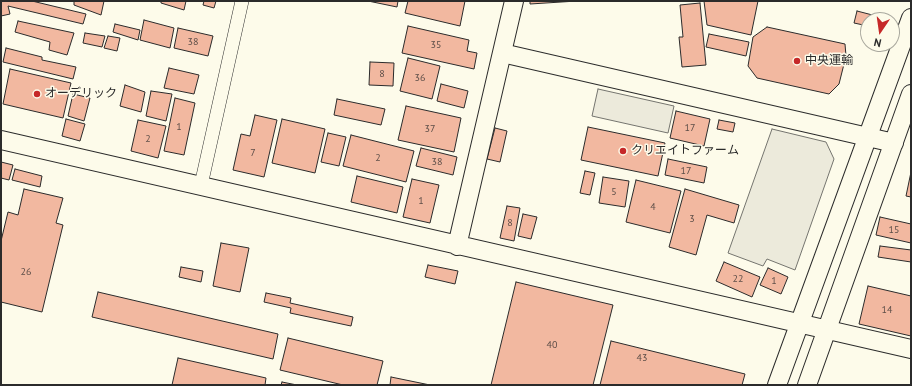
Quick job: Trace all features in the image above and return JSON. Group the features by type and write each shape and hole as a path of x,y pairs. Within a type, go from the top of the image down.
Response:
{"street":[{"path":"201,185 242,1"},
{"path":"457,246 514,1"},
{"path":"777,385 867,137 910,29"},
{"path":"502,53 894,143"},
{"path":"807,385 911,94"},
{"path":"1,140 201,185 457,246 800,323 911,350"}],"shaded area":[{"path":"598,89 674,106 668,133 592,116"},
{"path":"772,129 826,142 834,159 795,270 767,259 763,266 728,253"}],"building":[{"path":"1,1 32,1 86,14 83,24 8,6 10,14 1,16"},
{"path":"74,1 104,1 101,15 74,5"},
{"path":"161,1 186,1 184,10 161,3"},
{"path":"204,1 216,1 214,8 203,5"},
{"path":"368,1 398,1 397,7"},
{"path":"408,1 465,1 460,26 405,13"},
{"path":"530,1 577,1 530,4"},
{"path":"704,1 758,1 751,35 707,25"},
{"path":"700,3 706,65 682,67 679,37 683,37 680,5"},
{"path":"857,11 861,12 860,24 854,23"},
{"path":"144,20 174,28 170,48 140,40"},
{"path":"18,21 74,33 67,55 49,50 50,42 15,32"},
{"path":"115,24 140,30 138,40 113,32"},
{"path":"408,26 469,40 467,51 477,53 474,69 402,53"},
{"name":"中央運輸","path":"767,27 845,44 846,56 839,84 829,94 757,78 748,66 753,37"},
{"path":"178,28 213,36 208,56 174,48"},
{"path":"85,33 105,36 102,47 83,43"},
{"path":"709,34 749,42 746,56 706,47"},
{"path":"108,36 120,38 117,51 104,48"},
{"path":"6,48 42,57 42,60 76,67 73,79 3,62"},
{"path":"408,58 440,66 432,99 400,91"},
{"path":"370,62 394,63 393,86 369,85"},
{"path":"169,68 199,75 194,94 164,88"},
{"name":"オーデリック","path":"10,69 71,83 63,118 3,104"},
{"path":"441,84 468,91 464,108 437,101"},
{"path":"125,85 145,92 141,112 120,106"},
{"path":"151,91 172,94 166,121 146,116"},
{"path":"73,94 90,98 84,121 68,116"},
{"path":"175,98 195,103 184,155 164,151"},
{"path":"337,99 385,109 381,125 334,115"},
{"path":"406,106 461,118 454,152 398,140"},
{"path":"676,111 710,119 704,146 670,138"},
{"path":"255,115 277,120 264,177 233,170 241,134 250,136"},
{"path":"66,119 85,124 80,141 62,136"},
{"path":"282,119 325,129 315,173 272,163"},
{"path":"138,120 166,126 158,158 131,151"},
{"path":"719,120 735,123 733,132 717,129"},
{"name":"クリエイトファーム","path":"588,127 665,143 658,176 581,160"},
{"path":"495,128 507,131 500,162 487,159"},
{"path":"328,133 346,137 339,166 321,162"},
{"path":"351,135 414,151 406,182 343,166"},
{"path":"421,148 457,157 453,175 416,166"},
{"path":"668,159 707,167 704,183 665,175"},
{"path":"1,162 13,165 9,180 1,178"},
{"path":"15,169 42,176 40,187 12,180"},
{"path":"585,171 595,173 590,195 580,193"},
{"path":"911,172 911,197 906,196"},
{"path":"357,176 403,187 397,213 351,202"},
{"path":"603,177 629,181 625,207 599,203"},
{"path":"412,179 439,185 430,223 403,217"},
{"path":"636,180 681,191 670,233 626,222"},
{"path":"24,189 63,198 56,223 63,225 42,312 1,302 1,241 8,212 18,215"},
{"path":"685,189 739,205 734,223 707,215 696,255 669,247"},
{"path":"507,206 520,208 514,241 500,238"},
{"path":"523,214 537,217 531,239 518,236"},
{"path":"880,217 911,224 911,243 876,235"},
{"path":"221,243 249,248 240,292 213,286"},
{"path":"880,246 911,250 911,262 878,257"},
{"path":"724,262 760,277 752,297 716,281"},
{"path":"428,265 458,271 455,284 425,277"},
{"path":"181,267 203,271 201,282 179,277"},
{"path":"768,268 788,277 781,294 760,285"},
{"path":"516,282 613,305 593,385 491,385"},
{"path":"868,286 911,296 911,336 859,324"},
{"path":"98,292 278,334 273,359 92,317"},
{"path":"266,293 291,298 290,303 353,317 351,326 290,313 291,308 264,302"},
{"path":"288,338 383,361 377,385 343,385 280,370"},
{"path":"611,341 745,374 742,385 600,385"},
{"path":"178,358 266,378 265,385 172,385"},
{"path":"391,377 430,385 390,385"},
{"path":"282,382 297,385 281,385"}],"place":[{"name":"中央運輸","path":"797,61"},
{"name":"オーデリック","path":"37,94"},
{"name":"クリエイトファーム","path":"623,151"}]}
